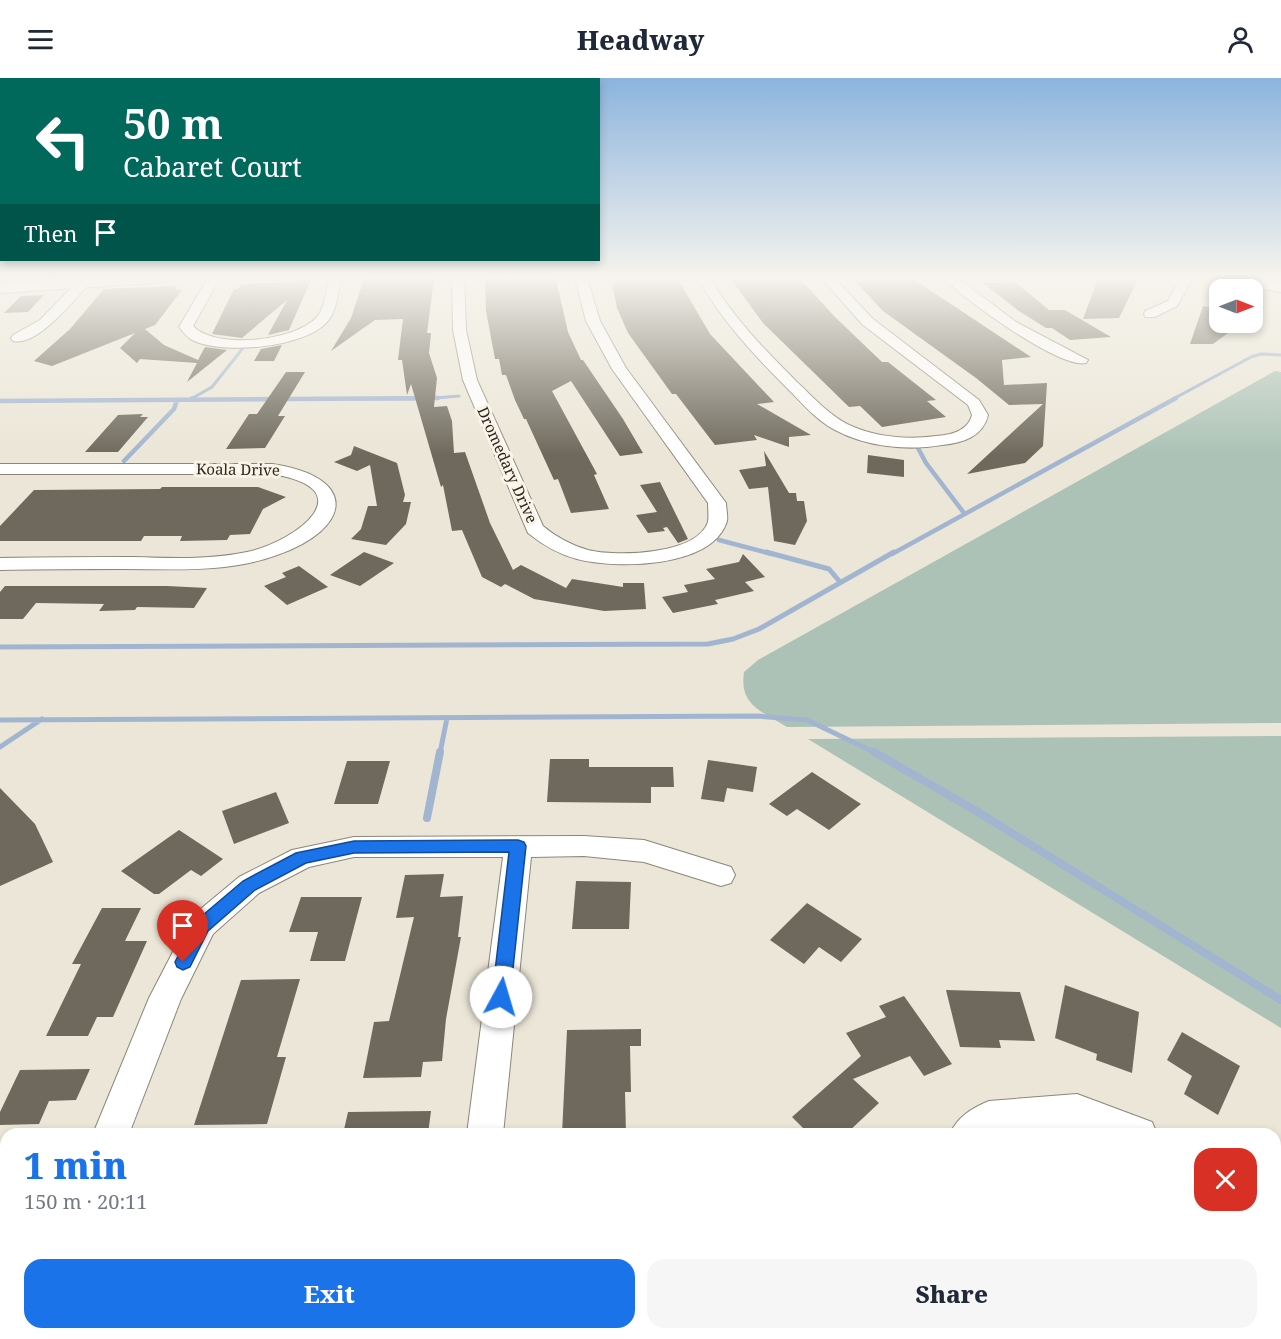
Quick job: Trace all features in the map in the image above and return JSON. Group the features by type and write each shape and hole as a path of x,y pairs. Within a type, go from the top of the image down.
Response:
{"street":[{"path":"196,337 233,343 285,337"},
{"name":"Dromedary Drive","path":"460,337 465,364 535,530 554,544 600,558 640,559 681,550 701,541 714,529 719,516 717,502 619,369 602,337"},
{"path":"743,337 806,399 834,423 866,436 908,442 948,440 965,434 975,427 980,415 974,403 887,337"},
{"path":"1032,337 1081,360"},
{"name":"Koala Drive","path":"0,469 272,469 312,479 328,498 325,513 313,528 276,548 244,557 196,563 0,564"},
{"path":"486,1128 518,846"},
{"path":"113,1128 165,998 202,926 249,885 302,858 354,847 584,846 644,851 721,875"},
{"path":"976,1128 989,1118 1077,1111 1123,1128"}],"green space":[{"path":"1275,371 1281,372 1281,723 787,727 761,712 749,700 743,683 744,672 758,660"},
{"path":"1281,736 1281,1028 808,739"}],"building":[{"path":"61,337 125,337 52,366 34,361"},
{"path":"131,337 154,337 164,345 198,360 205,347 227,350 187,382 197,363 140,359 137,363 120,348"},
{"path":"340,337 351,337 331,351"},
{"path":"401,337 431,337 429,353 437,378 434,407 447,406 452,421 454,453 465,452 490,523 513,570 521,565 566,588 572,579 623,587 623,583 644,583 646,609 604,611 534,599 505,584 501,587 482,577 462,530 452,531 443,485 441,487 411,384 407,395 402,360 398,360"},
{"path":"491,337 570,337 581,360 623,419 643,453 620,456 571,381 552,391 597,474 594,475 609,509 571,513 558,479 554,480 515,400 506,375 502,375 499,359 495,359"},
{"path":"631,337 713,337 774,402 757,404 811,435 789,437 789,447 754,435 757,440 715,445 676,394 672,394"},
{"path":"777,337 856,337 882,362 888,362 936,400 927,401 946,417 882,427 860,406 849,407"},
{"path":"919,337 1001,337 1031,357 1002,360 1004,385 1047,383 1043,446 1025,463 967,474 1043,404 1009,405"},
{"path":"1065,337 1111,337 1070,340"},
{"path":"1192,337 1223,337 1213,344 1190,344"},
{"path":"282,345 274,361 254,361 261,349"},
{"path":"286,372 305,372 278,416 285,416 265,448 226,449 249,414 257,414"},
{"path":"143,414 140,417 148,417 118,452 85,452 118,415"},
{"path":"354,446 397,463 405,495 403,502 411,502 406,524 386,545 351,539 361,529 368,506 377,506 370,465 357,471 334,462 351,455"},
{"path":"764,451 789,493 796,493 797,501 804,501 807,521 795,545 774,541 768,487 749,489 739,470 766,466"},
{"path":"868,455 904,460 904,477 867,473"},
{"path":"660,482 688,539 678,543 667,527 663,528 665,531 648,533 636,515 657,512 640,485"},
{"path":"162,487 258,487 286,497 263,509 250,534 230,535 227,540 180,541 182,536 144,536 141,541 0,541 0,526 34,490 160,489"},
{"path":"364,552 394,563 360,586 330,575"},
{"path":"743,554 765,577 745,582 754,591 715,600 718,604 673,613 662,597 688,592 684,585 715,579 706,569 739,562"},
{"path":"299,566 328,587 287,605 264,586 286,577 282,573"},
{"path":"5,586 207,588 194,608 137,607 135,610 99,611 104,604 36,603 23,619 0,619 0,592"},
{"path":"550,759 589,759 589,767 673,767 674,787 651,787 651,803 547,802"},
{"path":"708,760 757,767 753,792 727,788 724,802 701,799"},
{"path":"347,761 390,761 378,804 334,804"},
{"path":"812,772 861,804 829,830 797,809 787,816 769,804"},
{"path":"0,788 35,824 53,862 0,886"},
{"path":"276,792 289,823 234,844 222,811"},
{"path":"179,830 223,859 201,876 191,870 159,894 154,894 121,871"},
{"path":"444,874 440,897 463,896 458,937 461,937 446,1019 442,1061 423,1062 421,1077 363,1078 374,1022 389,1021 414,917 396,918 405,875"},
{"path":"576,881 631,882 629,929 572,929"},
{"path":"301,897 362,897 345,961 310,961 318,932 289,932"},
{"path":"807,903 862,939 841,962 819,947 804,964 770,940"},
{"path":"102,908 141,908 125,941 147,941 113,1017 97,1017 88,1036 46,1036 81,964 72,964"},
{"path":"300,979 277,1057 286,1057 267,1124 194,1125 241,980"},
{"path":"1065,985 1139,1012 1132,1073 1096,1060 1097,1054 1055,1038"},
{"path":"946,990 1020,992 1035,1041 999,1040 1001,1048 960,1047"},
{"path":"904,996 952,1064 924,1076 910,1056 853,1079 879,1103 852,1128 803,1128 792,1117 861,1056 846,1033 886,1017 879,1006"},
{"path":"641,1029 641,1046 630,1046 631,1092 625,1092 626,1128 562,1128 567,1030"},
{"path":"1182,1032 1240,1066 1218,1115 1184,1094 1192,1076 1167,1060"},
{"path":"90,1069 76,1100 49,1101 39,1124 0,1125 0,1112 20,1070"},
{"path":"431,1111 429,1128 344,1128 348,1112"}],"waterway":[{"path":"193,398 191,399 212,387 243,348"},
{"path":"1173,399 1251,357 1261,354 1281,355"},
{"path":"435,398 459,396"},
{"path":"0,401 435,398"},
{"path":"352,399 435,398"},
{"path":"892,554 1176,398"},
{"path":"124,461 174,409 177,400"},
{"path":"918,448 926,463 964,513"},
{"path":"719,540 772,554"},
{"path":"766,552 829,569 840,582"},
{"path":"0,647 708,644 733,639 759,629 894,552"},
{"path":"41,720 757,716 807,720 874,752"},
{"path":"440,753 447,718"},
{"path":"0,720 41,720"},
{"path":"0,747 41,720"},
{"path":"427,818 440,752"},
{"path":"874,752 973,809 1281,1000"}],"route":[{"path":"183,962 202,926 249,885 302,858 354,847 518,846 501,997"}]}
